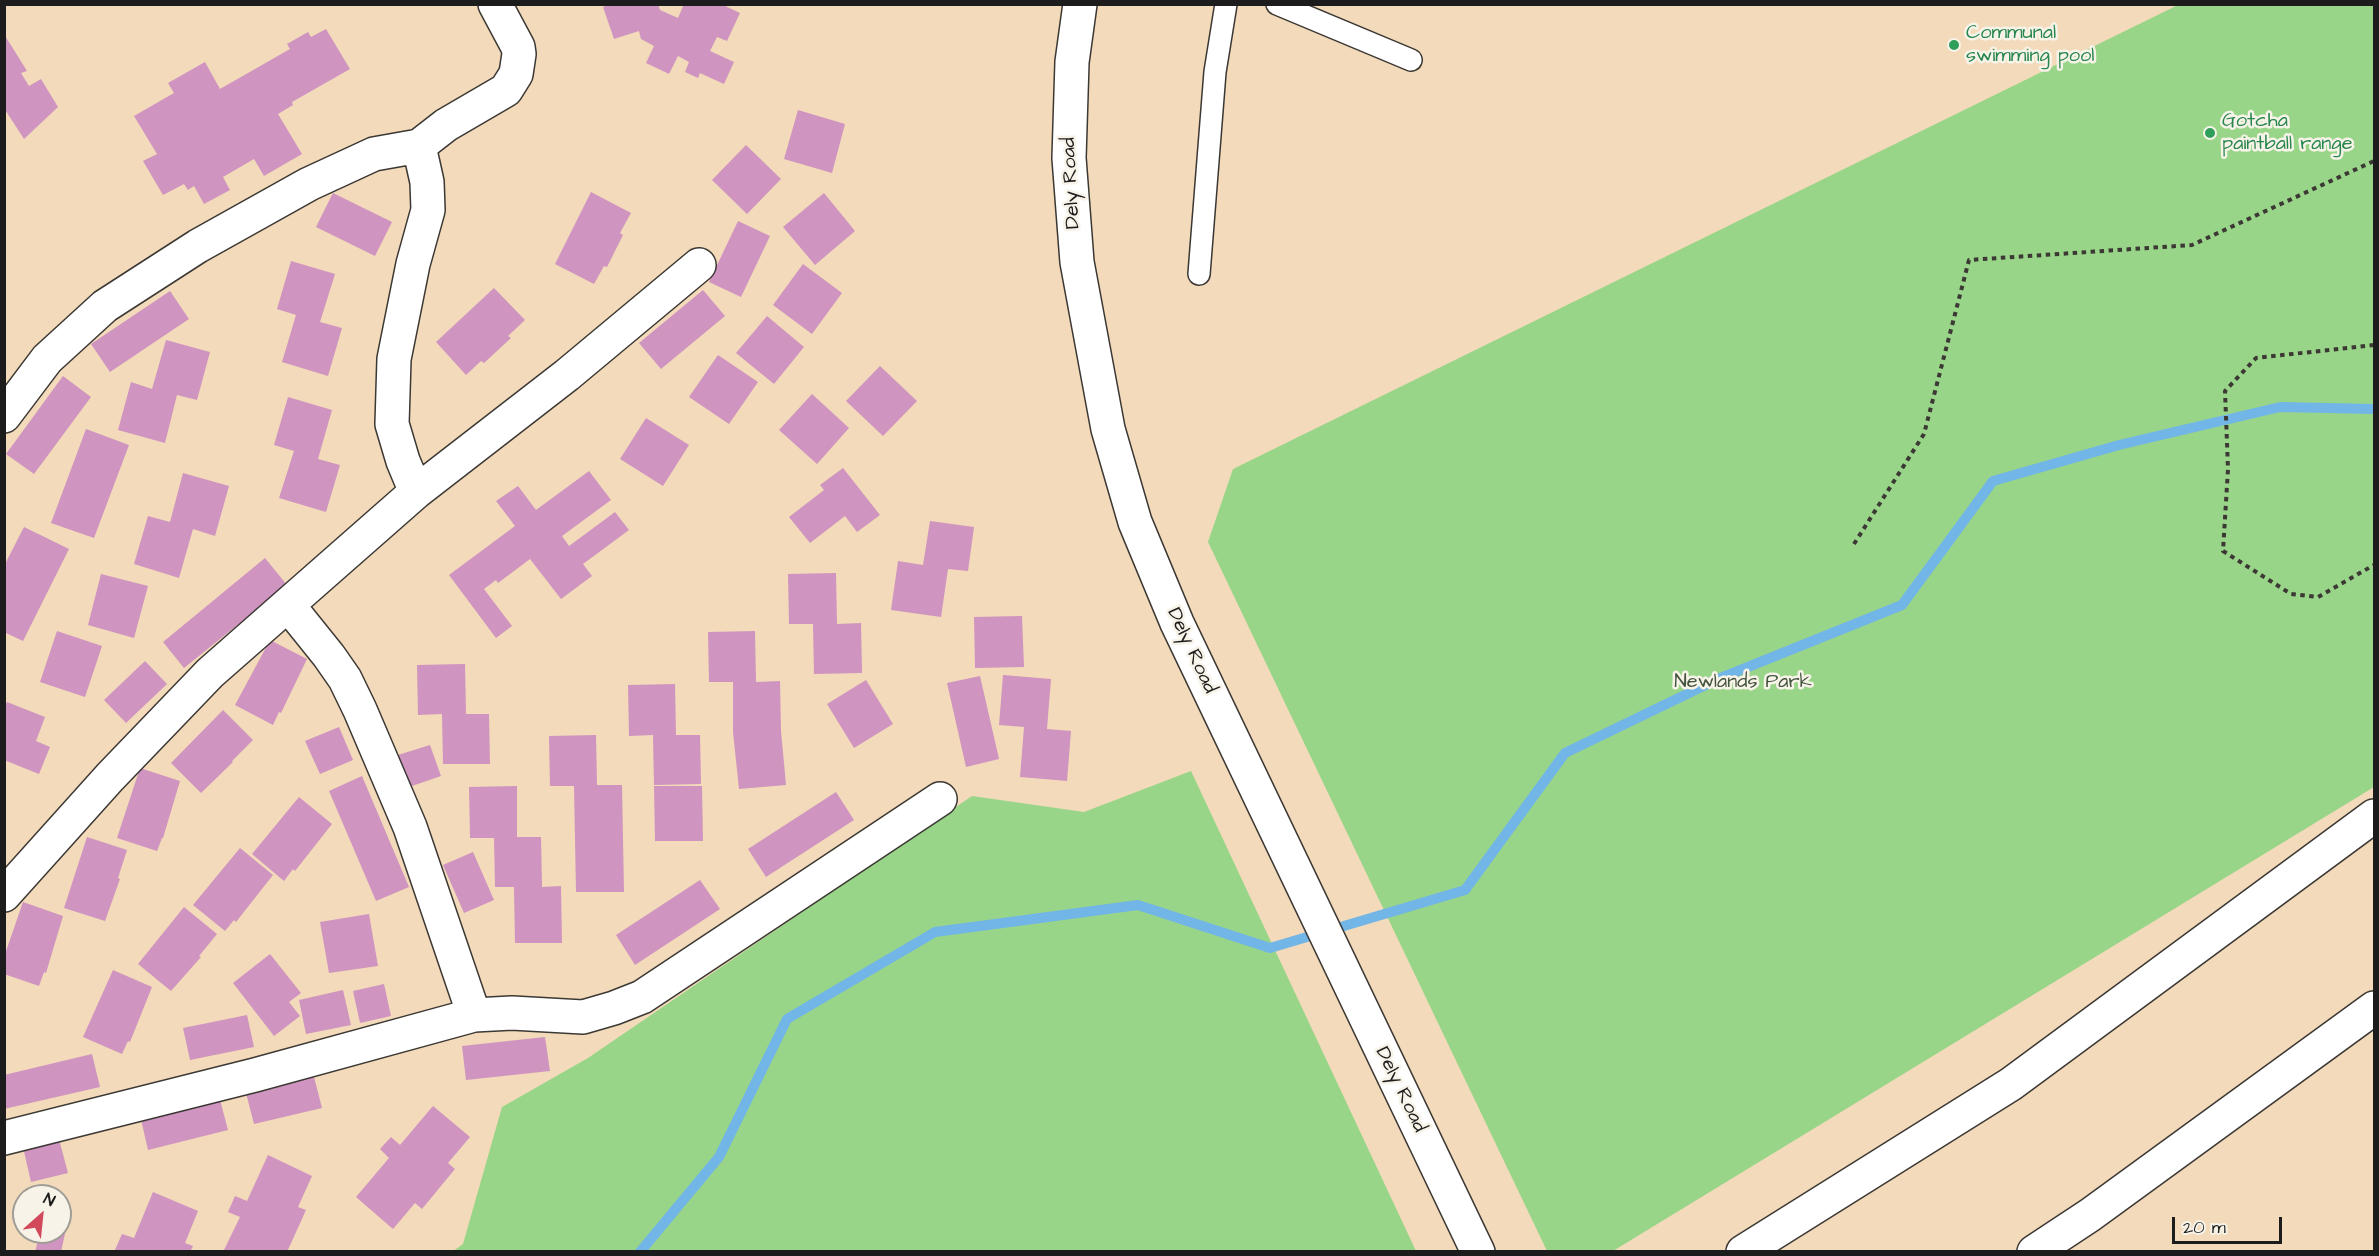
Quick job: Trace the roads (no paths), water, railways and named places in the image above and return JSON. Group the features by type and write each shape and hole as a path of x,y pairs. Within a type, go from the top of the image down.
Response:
{"main road":[{"path":"4,416 47,359 114,300 198,246 309,184 374,154 419,146 446,125 506,90 516,74 519,54 518,47 495,4"},
{"name":"Dely Road","path":"1080,4 1072,62 1069,158 1077,262 1108,429 1135,522 1177,623 1478,1251"},
{"path":"416,492 402,461 392,423 394,359 413,264 428,210 427,182 419,146"},
{"path":"4,896 110,777 210,672 416,492 567,375 699,265"},
{"path":"288,605 345,679 360,710 410,827 474,1015"},
{"path":"4,1138 255,1075 474,1015 512,1013 583,1017 614,1008 642,997 940,799"},
{"path":"1743,1251 2010,1084 2374,816"},
{"path":"2034,1251 2090,1215 2374,1008"}],"lane":[{"path":"1199,274 1215,72 1226,4"},
{"path":"1276,4 1411,60"}],"waterway":[{"path":"640,1252 719,1157 787,1019 935,932 1138,905 1270,948 1465,890 1565,753 1718,679 1902,605 1993,481 2119,445 2280,407 2374,409"}],"place":[{"name":"Communal swimming pool","path":"1954,45"},
{"name":"Gotcha paintball range","path":"2210,133"}],"park label":[{"name":"Newlands Park","path":"1743,683"}]}
